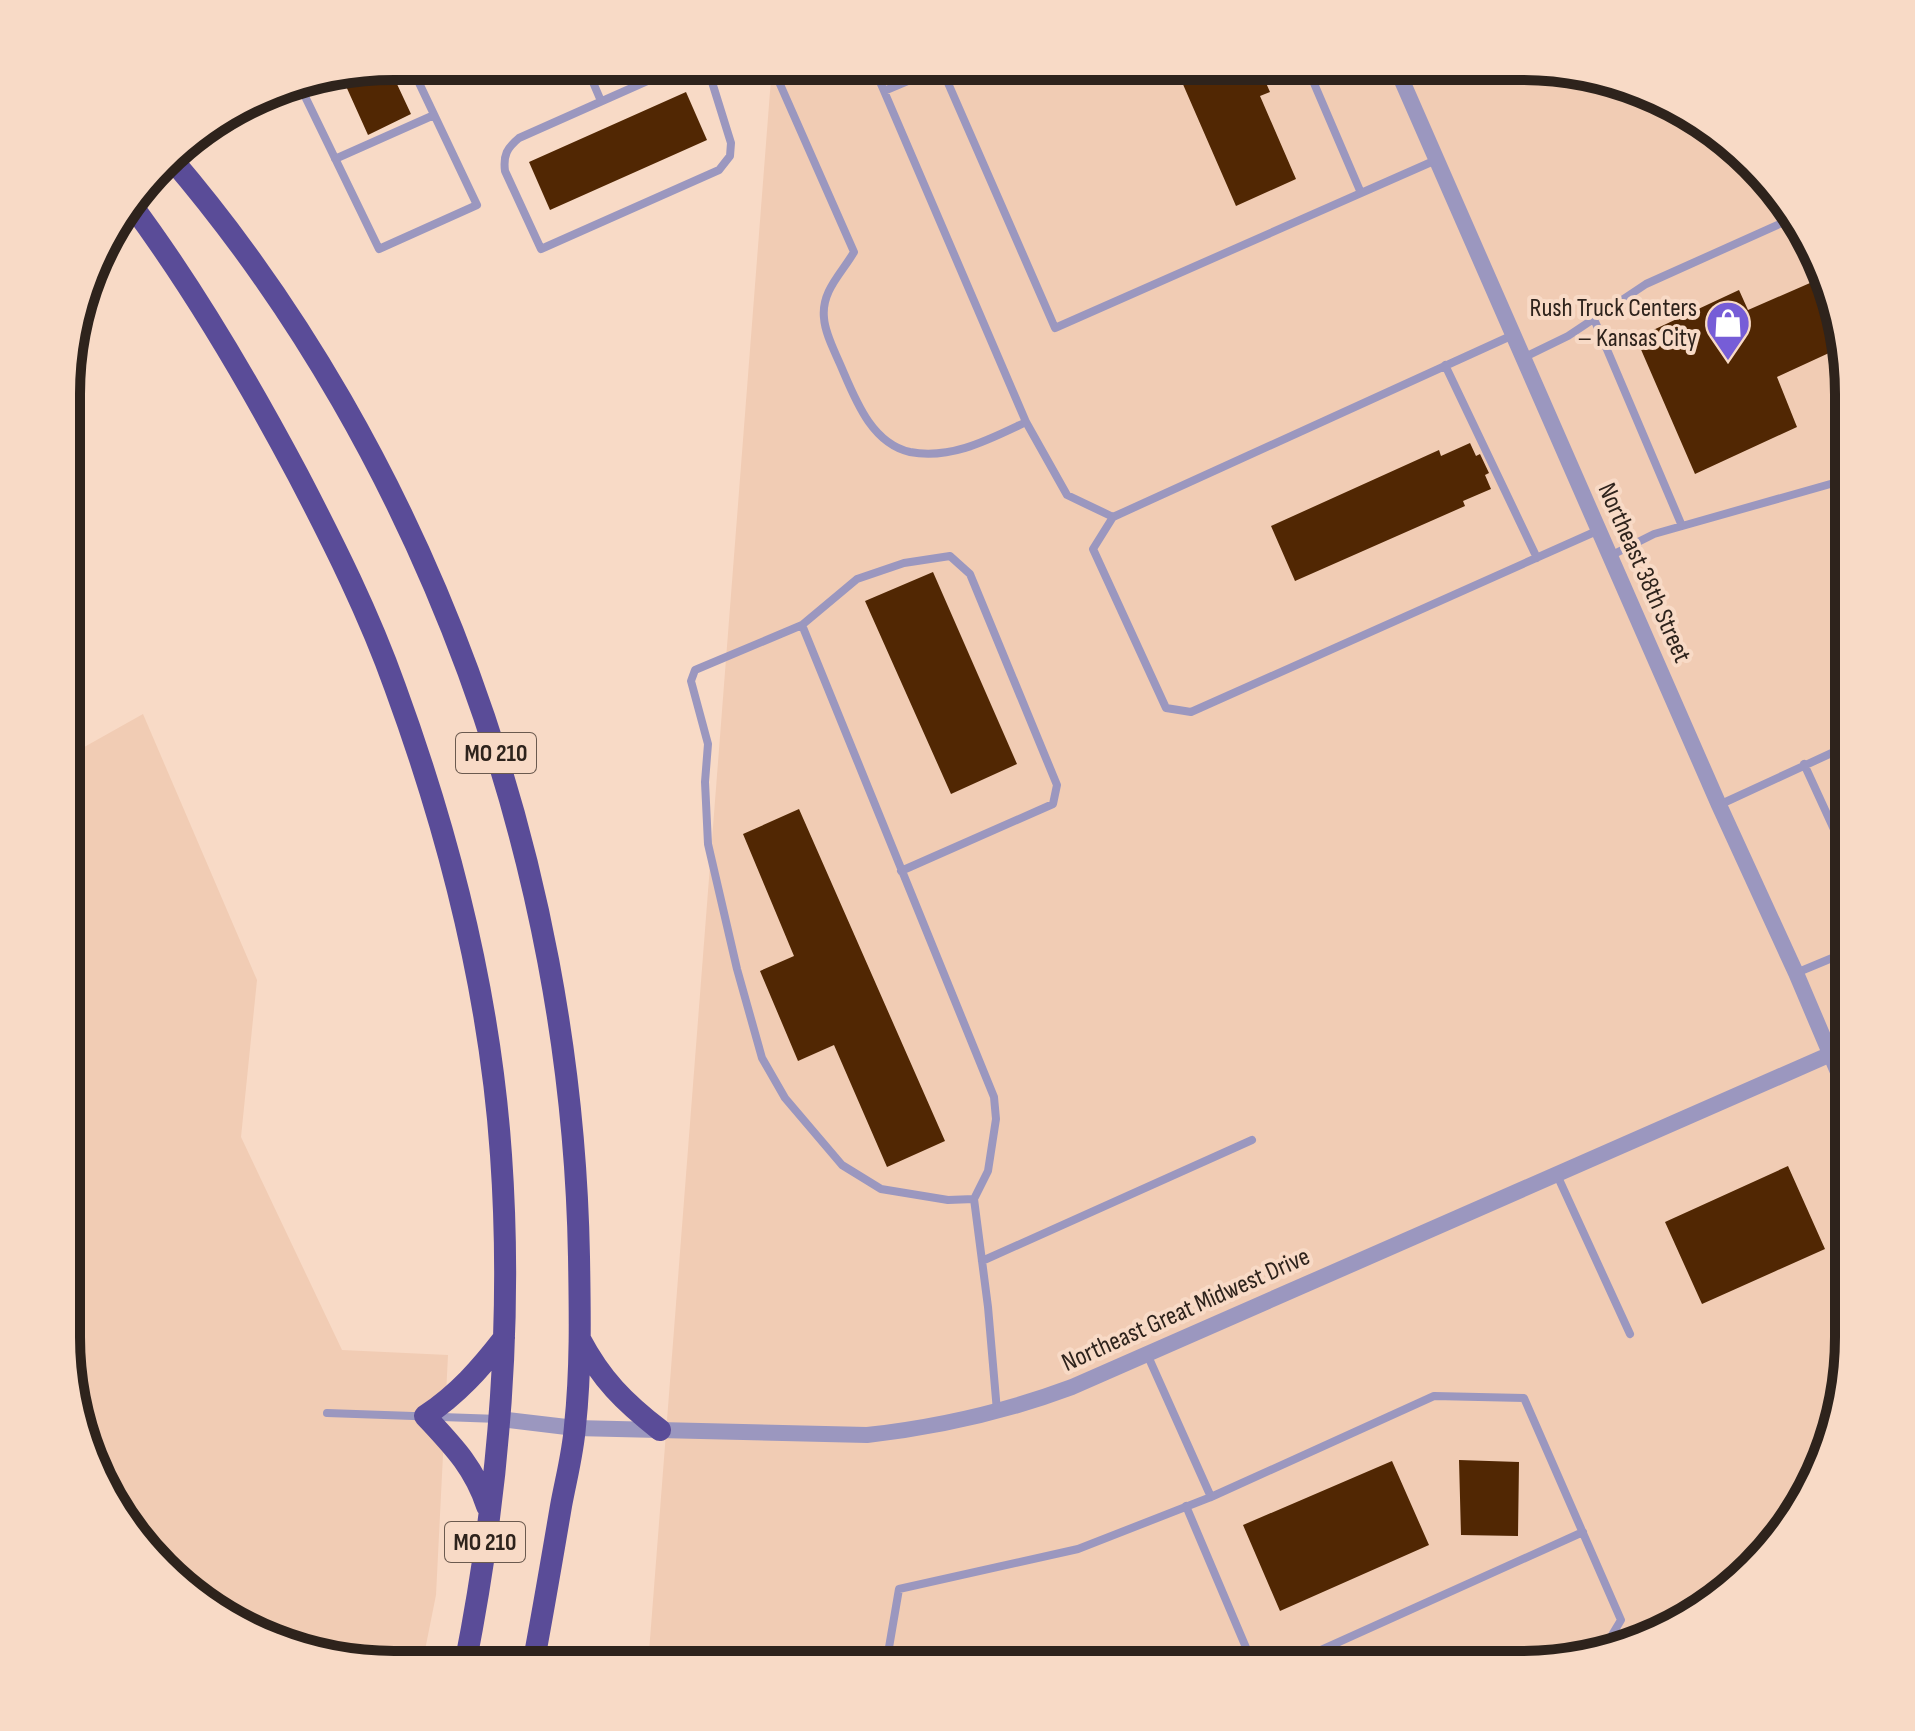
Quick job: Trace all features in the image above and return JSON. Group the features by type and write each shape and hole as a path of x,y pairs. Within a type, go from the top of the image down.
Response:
{"highway":[{"name":"MO 210","path":"178,167 274,294 357,430 418,550 473,684 517,822 556,1000 570,1110 579,1219 575,1428 535,1651"},
{"name":"MO 210","path":"138,213 196,295 320,517 394,683 459,893 486,1033 501,1156 504,1338 500,1419 468,1651"},
{"path":"489,1510 478,1481 459,1452 425,1416 462,1389 504,1338"},
{"path":"579,1338 593,1365 623,1402 660,1430"}],"street":[{"name":"Northeast 38th Street","path":"1402,80 1835,1066"},
{"name":"Northeast Great Midwest Drive","path":"500,1419 575,1428 867,1435 914,1430 997,1412 1072,1387 1835,1052"}],"lane":[{"path":"304,94 379,249 477,205 418,80"},
{"path":"592,80 601,101"},
{"path":"649,80 519,138 508,147 505,171 541,249 719,170 730,156 731,143 711,80"},
{"path":"778,80 854,252 827,294 823,317 860,411 877,433 906,451 933,454 970,447 1026,422"},
{"path":"879,80 1026,422 1067,495 1113,517"},
{"path":"884,91 910,80"},
{"path":"947,80 1055,328 1437,159"},
{"path":"1313,80 1361,193"},
{"path":"335,159 434,115"},
{"path":"1523,358 1568,336 1646,284 1783,222"},
{"path":"1594,319 1682,526"},
{"path":"1513,335 1113,517 1093,549 1166,708 1191,712 1599,530"},
{"path":"1445,365 1537,558"},
{"path":"1610,556 1654,534 1835,483"},
{"path":"901,871 1053,804 1057,785 970,574 950,556 904,563 857,579 802,625 695,670 691,681 708,744 705,803 708,844 737,969 762,1058 785,1098 842,1165 881,1189 948,1200 974,1199"},
{"path":"802,625 994,1097 996,1119 988,1171 974,1199 997,1412"},
{"path":"1719,805 1835,751"},
{"path":"1804,764 1835,832"},
{"path":"1796,973 1835,957"},
{"path":"982,1261 1252,1140"},
{"path":"1556,1174 1630,1334"},
{"path":"1147,1354 1211,1497"},
{"path":"888,1651 899,1589 1078,1549 1211,1497 1434,1396 1524,1398 1621,1620 1611,1637"},
{"path":"327,1413 500,1419"},
{"path":"1186,1506 1247,1651"},
{"path":"1319,1651 1583,1532"}],"shaded area":[{"path":"771,80 1541,81 1582,86 1622,97 1660,112 1695,133 1743,172 1770,203 1793,237 1811,274 1824,313 1834,374 1835,1337 1829,1398 1818,1438 1803,1476 1782,1511 1743,1559 1712,1586 1678,1609 1622,1634 1562,1648 1521,1651 649,1651"},
{"path":"143,714 257,980 241,1137 342,1350 448,1355 436,1595 425,1651 333,1645 274,1627 237,1609 187,1573 158,1544 122,1494 104,1457 86,1398 80,1337 80,749"}],"building":[{"path":"395,80 411,114 368,135 345,84"},
{"path":"1181,80 1265,80 1270,92 1260,96 1296,179 1236,206"},
{"path":"686,92 707,140 550,210 529,162"},
{"name":"Rush Truck Centers – Kansas City","path":"1814,281 1832,352 1777,377 1797,427 1695,474 1636,338 1739,290 1748,310"},
{"path":"1470,443 1476,456 1480,454 1489,473 1485,475 1491,489 1463,501 1465,506 1295,581 1271,526 1439,450 1441,456"},
{"path":"933,572 1017,764 951,794 865,601"},
{"path":"799,809 945,1141 887,1167 834,1045 798,1061 760,971 794,956 743,834"},
{"path":"1788,1166 1825,1249 1702,1304 1665,1222"},
{"path":"1459,1460 1519,1462 1518,1536 1461,1535"},
{"path":"1392,1461 1429,1545 1280,1611 1243,1525"}],"place":[{"name":"Rush Truck Centers – Kansas City","path":"1728,362"}]}
